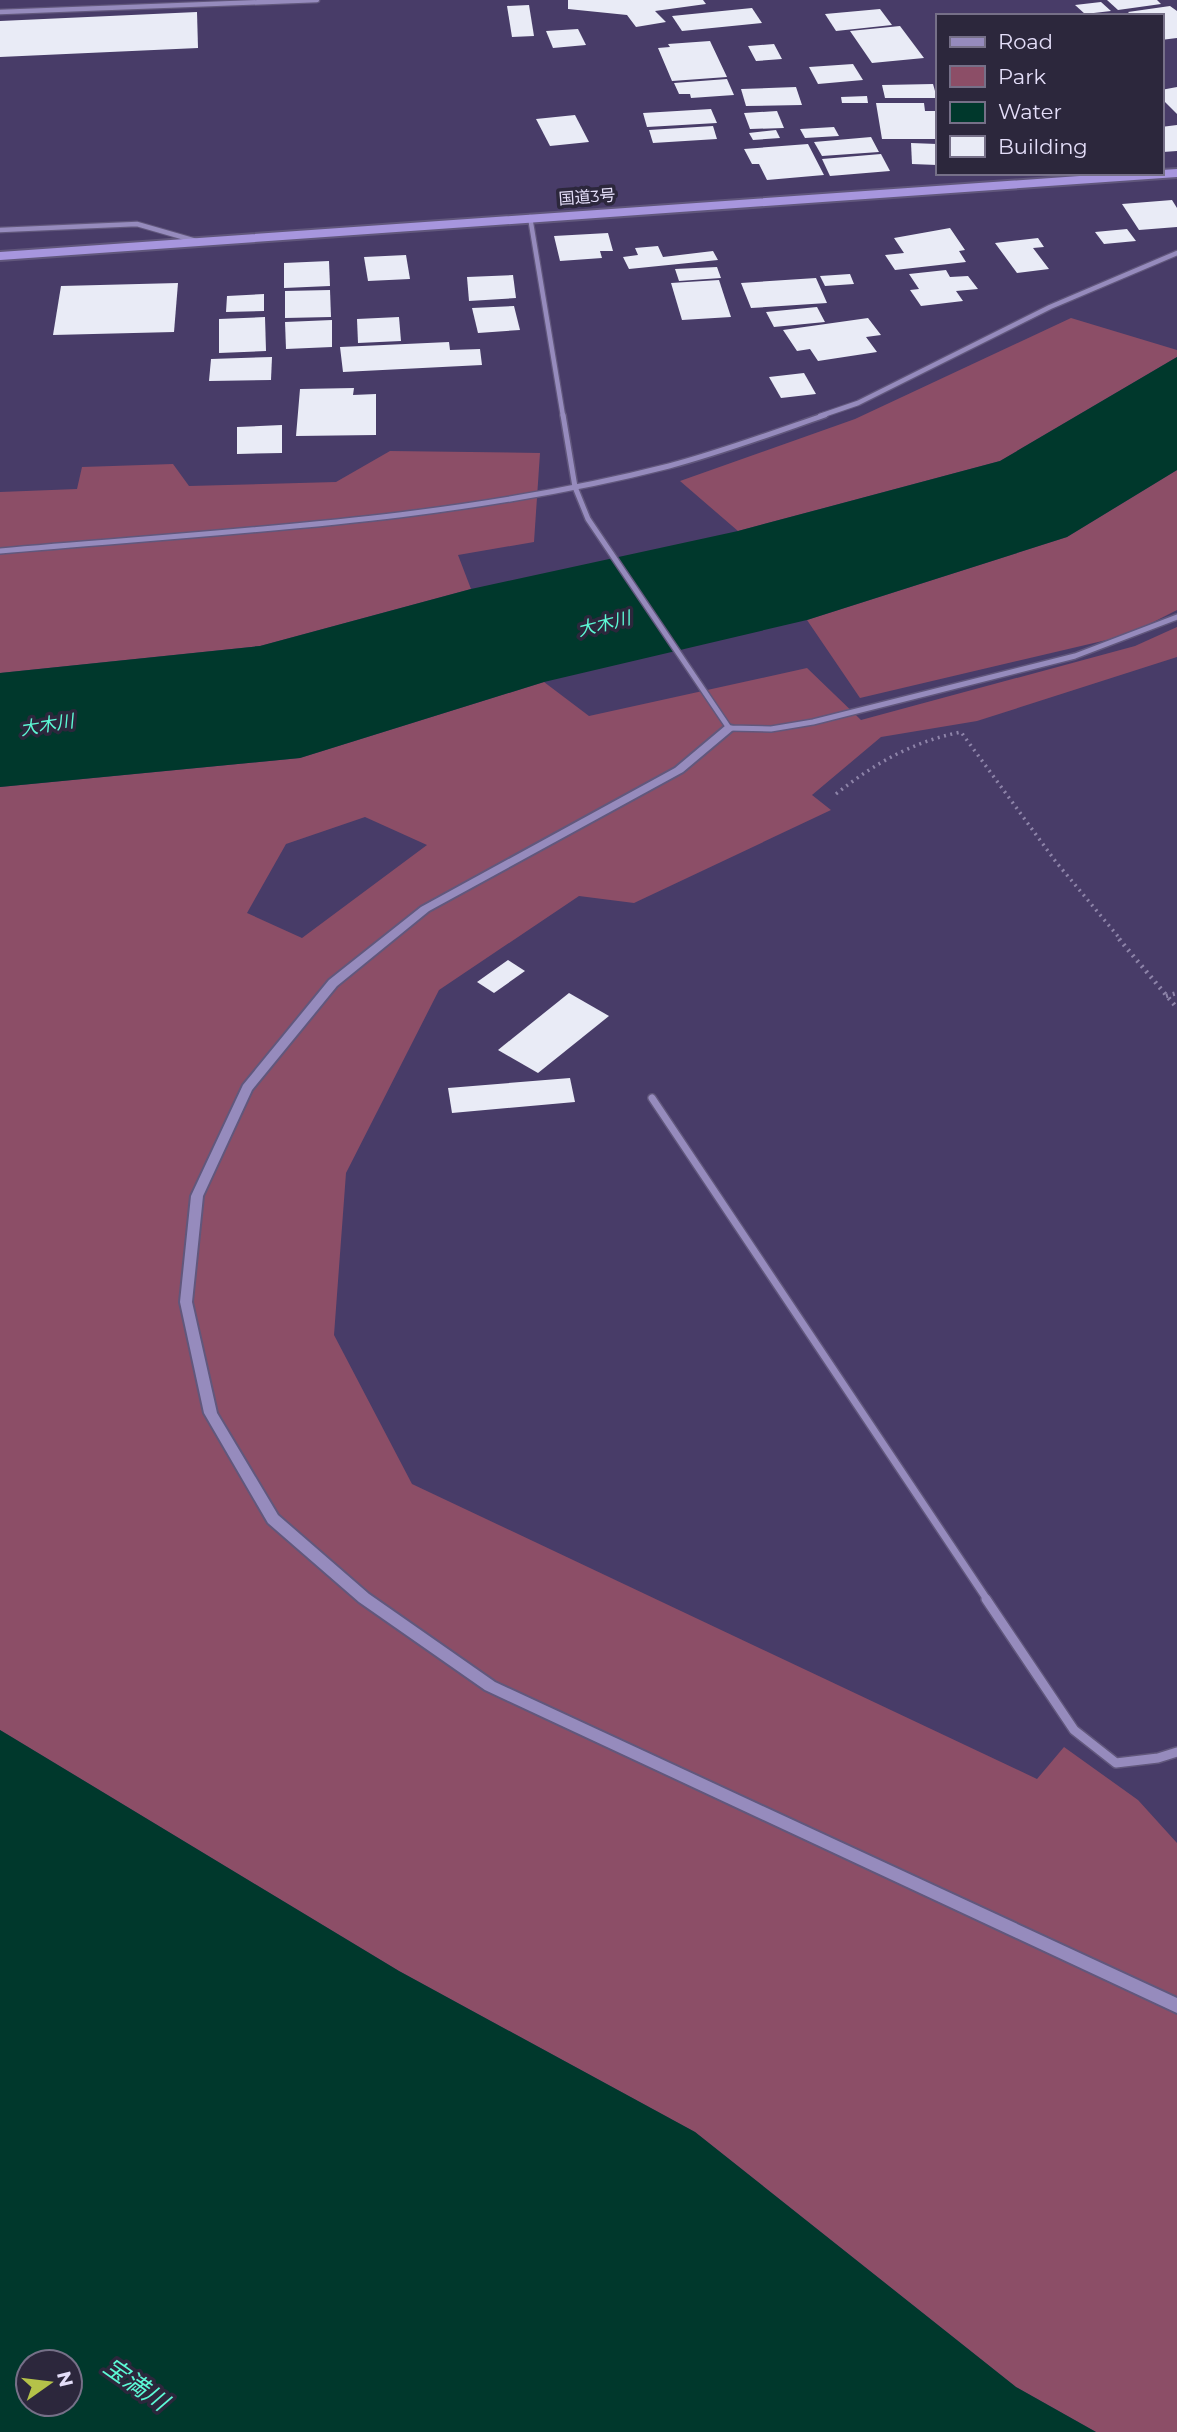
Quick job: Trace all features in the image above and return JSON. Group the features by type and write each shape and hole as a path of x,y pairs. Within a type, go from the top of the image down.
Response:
{"highway":[{"name":"国道3号","path":"0,256 1148,175"}],"street":[{"path":"0,12 317,0"},
{"path":"530,217 575,487 588,519 729,728 752,732 994,677 1140,635 1177,617"},
{"path":"0,230 137,224 198,241"},
{"path":"0,551 358,520 575,487 705,456 847,407 1049,307 1177,253"},
{"path":"729,728 679,770 425,909 333,983 247,1088 197,1196 186,1302 211,1413 273,1519 364,1598 490,1686 1177,2006"},
{"path":"652,1098 1074,1730 1116,1763 1158,1758 1177,1752"}],"path":[{"path":"836,794 875,761 933,737 961,732 1056,862 1177,1008"},
{"path":"1166,996 1177,993"}],"green space":[{"path":"1071,318 1177,350 1177,357 1000,461 738,531 680,481 855,419"},
{"path":"390,451 540,453 534,542 458,555 471,589 260,646 0,673 0,492 77,489 82,467 173,464 189,486 336,482"},
{"path":"1177,470 1177,610 1128,635 860,698 807,620 1067,537"},
{"path":"1177,627 1177,657 977,721 881,737 812,795 831,810 634,903 579,896 439,990 346,1173 334,1335 412,1484 1037,1779 1064,1747 1138,1800 1177,1843 1177,2432 1096,2432 1016,2387 695,2132 399,1971 0,1730 0,787 300,758 544,682 589,716 807,668 861,720 1135,646","holes":["365,817 427,845 302,938 247,913 286,844"]}],"water":[{"name":"大木川","path":"1177,357 1177,470 1067,537 807,620 544,682 300,758 0,787 0,673 260,646 471,589 738,531 1000,461"},
{"name":"宝満川","path":"0,1730 399,1971 695,2132 1016,2387 1096,2432 0,2432"}],"building":[{"path":"568,0 703,0 706,4 655,11 666,22 636,27 627,15 568,9"},
{"path":"1107,0 1157,0 1161,4 1118,10"},
{"path":"1101,2 1111,11 1085,14 1075,5"},
{"path":"529,5 534,36 512,37 507,6"},
{"path":"1170,6 1177,11 1177,38 1163,40 1163,14 1128,12"},
{"path":"752,8 762,23 682,31 672,16"},
{"path":"880,9 892,25 836,31 825,14"},
{"path":"197,12 198,48 0,57 0,21"},
{"path":"900,26 924,58 872,63 850,31"},
{"path":"578,29 586,45 553,48 546,31"},
{"path":"710,41 727,77 672,81 658,48 670,47 668,44"},
{"path":"774,44 782,59 756,61 748,46"},
{"path":"853,64 863,80 818,84 809,67"},
{"path":"727,79 734,95 691,98 690,94 679,94 674,83"},
{"path":"933,84 936,98 885,98 882,85"},
{"path":"796,87 802,105 746,106 741,89"},
{"path":"1177,87 1177,114 1163,100 1163,90"},
{"path":"867,96 868,103 842,103 841,97"},
{"path":"876,103 924,103 925,111 936,111 936,139 882,139"},
{"path":"711,109 717,123 647,127 643,113"},
{"path":"777,111 784,128 750,129 744,113"},
{"path":"575,115 589,142 550,146 536,119"},
{"path":"1177,125 1177,151 1163,152 1163,127"},
{"path":"713,126 717,139 653,143 649,130"},
{"path":"834,127 839,136 805,138 800,129"},
{"path":"776,130 780,138 753,140 749,133"},
{"path":"871,137 879,152 822,156 814,142"},
{"path":"911,143 936,144 936,165 912,164"},
{"path":"808,144 824,175 767,180 759,164 752,164 744,149"},
{"path":"881,154 890,171 830,176 822,159"},
{"path":"1172,200 1177,208 1177,227 1139,230 1122,204"},
{"path":"950,228 965,250 959,251 966,262 895,270 885,255 904,253 894,238"},
{"path":"1127,229 1136,241 1104,244 1095,232"},
{"path":"608,233 613,251 600,251 602,258 560,261 554,236"},
{"path":"1038,238 1044,247 1033,248 1049,269 1017,273 995,243"},
{"path":"658,246 663,257 713,251 718,260 629,269 623,257 638,255 635,248"},
{"path":"406,255 410,279 368,281 364,257"},
{"path":"329,261 330,286 284,288 284,263"},
{"path":"717,267 721,278 679,281 675,269"},
{"path":"946,270 950,277 968,276 978,289 956,291 963,301 921,306 910,290 919,289 909,274"},
{"path":"850,274 854,284 825,286 820,276"},
{"path":"513,275 516,298 469,301 467,277"},
{"path":"816,278 827,303 751,308 741,283"},
{"path":"719,280 731,317 682,320 671,283"},
{"path":"178,283 174,332 53,335 61,286"},
{"path":"330,290 331,317 285,318 285,291"},
{"path":"264,294 264,311 226,312 227,296"},
{"path":"514,306 520,330 478,333 472,308"},
{"path":"817,307 825,322 774,327 766,312"},
{"path":"265,317 266,351 219,353 219,319"},
{"path":"399,317 401,341 358,343 357,319"},
{"path":"868,318 881,335 866,337 877,352 818,361 810,349 797,351 783,330"},
{"path":"332,320 332,347 286,349 285,322"},
{"path":"449,342 450,350 480,349 482,365 343,372 340,347"},
{"path":"272,357 271,380 209,381 211,359"},
{"path":"804,373 816,394 781,398 769,377"},
{"path":"354,388 353,395 376,394 376,435 296,436 300,389"},
{"path":"282,425 282,453 237,454 237,427"},
{"path":"508,960 525,971 494,993 477,982"},
{"path":"569,993 609,1016 538,1073 498,1050"},
{"path":"570,1078 575,1102 452,1113 448,1088"}]}
